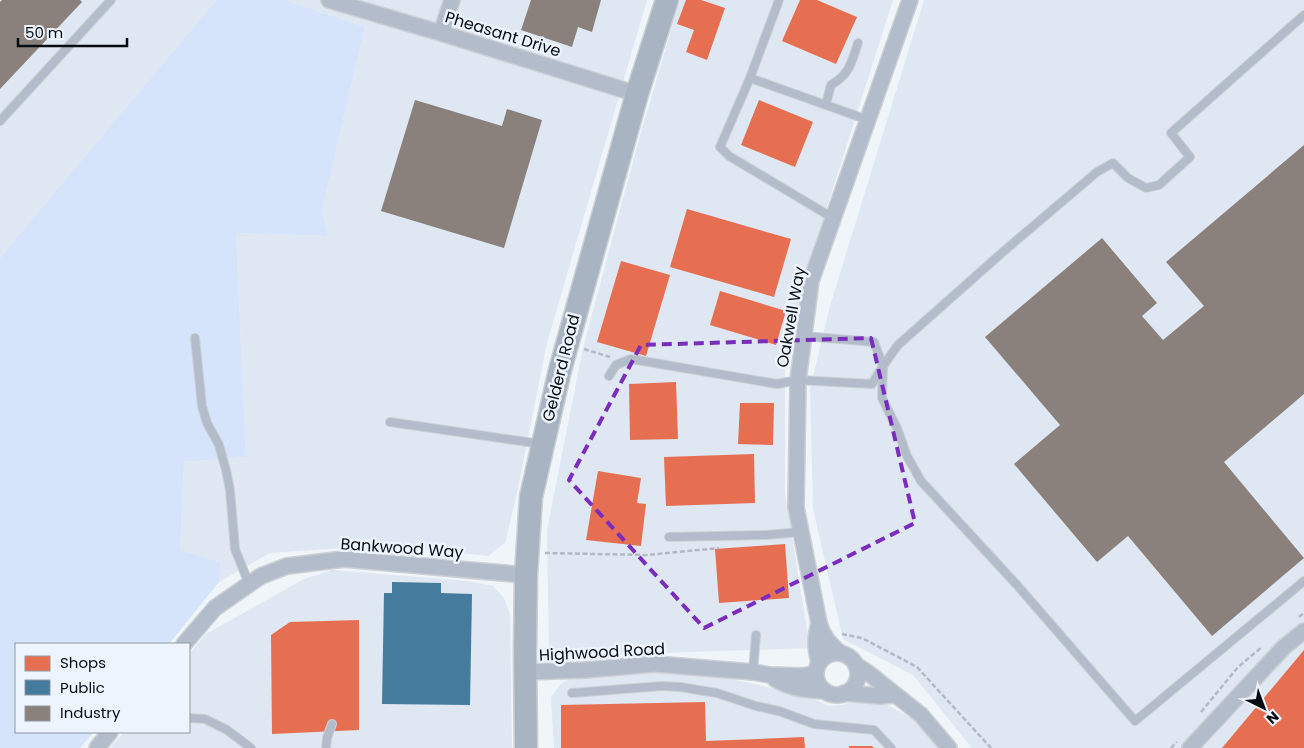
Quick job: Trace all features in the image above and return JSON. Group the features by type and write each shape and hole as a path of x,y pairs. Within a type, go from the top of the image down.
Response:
{"main road":[{"name":"Gelderd Road","path":"526,748 526,575 530,497 567,344 637,94 667,0"}],"street":[{"name":"Pheasant Drive","path":"329,0 359,4 441,33 637,94"},
{"path":"441,33 452,0"},
{"name":"Oakwell Way","path":"840,653 826,639 819,624 796,507 798,380 811,281 910,0"},
{"name":"Bankwood Way","path":"185,643 215,608 261,576 287,566 344,560 526,575"},
{"name":"Oakwell Way","path":"817,668 815,639 819,624"},
{"path":"1190,748 1284,647 1304,632"},
{"path":"833,652 846,655 856,665 858,672 855,685 844,693 838,695 831,694 825,691 816,681 817,668 822,658 828,654 833,652"},
{"name":"Highwood Road","path":"525,672 585,670 655,664 770,675 803,676 817,668"},
{"path":"856,665 921,714 949,748"},
{"name":"Highwood Road","path":"770,675 782,683 795,688 825,691"},
{"path":"844,693 880,696 895,695"},
{"path":"96,748 109,733"}],"lane":[{"path":"0,121 110,0"},
{"path":"779,0 750,78 720,147 729,156 833,218"},
{"path":"609,376 616,365 631,359 777,384 798,380 872,384 898,345 1097,172 1113,163 1128,178 1146,188 1158,185 1190,157 1171,133 1304,15"},
{"path":"826,104 831,85 841,79 848,71 858,43"},
{"path":"750,78 868,120"},
{"path":"803,336 874,342 883,366 882,398 897,428 907,456 921,481 1017,585 1135,721 1304,581"},
{"path":"195,338 202,406 207,423 219,445 226,470 230,490 235,549 249,584"},
{"path":"390,422 543,444"},
{"path":"669,537 766,535 801,532"},
{"path":"753,672 756,635"},
{"path":"572,693 662,686 717,693 756,706 779,711 814,724 874,730 891,748"},
{"path":"190,718 205,719 227,730 250,748"},
{"path":"326,748 332,724"}],"path":[{"path":"567,344 626,361"},
{"path":"527,553 648,554 725,548"},
{"path":"826,639 834,632 862,638 917,667 991,748"}],"highlighted area":[{"path":"871,338 915,523 704,628 569,480 641,345"}],"shaded area":[{"path":"0,0 219,0 0,258"},
{"path":"217,0 284,0 365,27 322,210 328,236 236,233 246,457 184,462 180,550 221,562 219,582 170,643 15,643 15,733 93,733 80,748 0,748 0,258"},
{"path":"274,0 647,0 547,343 505,543 488,556 386,545 270,553 219,582 221,562 180,550 184,462 246,457 236,233 328,236 322,210 365,27"},
{"path":"680,0 893,0 807,270 785,361 785,494 810,648 549,657 547,530 583,348 639,139"},
{"path":"924,0 1304,0 1304,635 1270,662 1200,748 972,748 913,675 843,639 813,509 810,389 830,306"},
{"path":"332,570 467,581 493,586 504,598 510,614 512,748 110,748 123,733 190,733 190,653 206,634 304,579"},
{"path":"1304,643 1304,748 1203,748 1289,654"},
{"path":"670,672 709,675 745,682 810,697 828,706 843,705 862,699 883,702 917,722 940,748 554,748 551,697 561,684 569,679"}],"building: Shops":[{"path":"686,0 701,0 725,8 707,60 686,52 694,30 677,24"},
{"path":"800,0 817,0 857,17 836,64 782,41"},
{"path":"759,100 813,122 795,167 741,145"},
{"path":"687,209 791,239 774,297 670,267"},
{"path":"621,261 670,275 646,356 597,342"},
{"path":"720,291 786,311 776,345 710,325"},
{"path":"676,382 678,439 630,440 629,384"},
{"path":"740,403 774,403 773,445 738,444"},
{"path":"754,454 755,503 666,506 664,457"},
{"path":"598,471 641,478 637,503 646,504 641,546 586,540"},
{"path":"785,544 789,598 719,603 715,549"},
{"path":"359,620 359,730 272,734 271,635 290,622"},
{"path":"1304,650 1304,748 1222,748"},
{"path":"705,702 706,741 804,737 805,748 561,748 561,705"},
{"path":"849,746 872,746 874,748 849,748"}],"building: Public":[{"path":"392,582 441,583 441,593 472,594 470,705 382,704 384,593 392,593"}],"building: Industry":[{"path":"2,0 80,0 82,2 0,89 0,2"},
{"path":"531,0 601,0 592,32 578,27 572,47 521,30"},
{"path":"415,100 502,126 507,109 542,120 504,248 381,211"},
{"path":"1304,145 1304,394 1224,462 1304,558 1212,636 1128,536 1097,562 1014,464 1060,425 985,337 1102,238 1157,303 1142,316 1163,340 1204,306 1166,262"}]}
